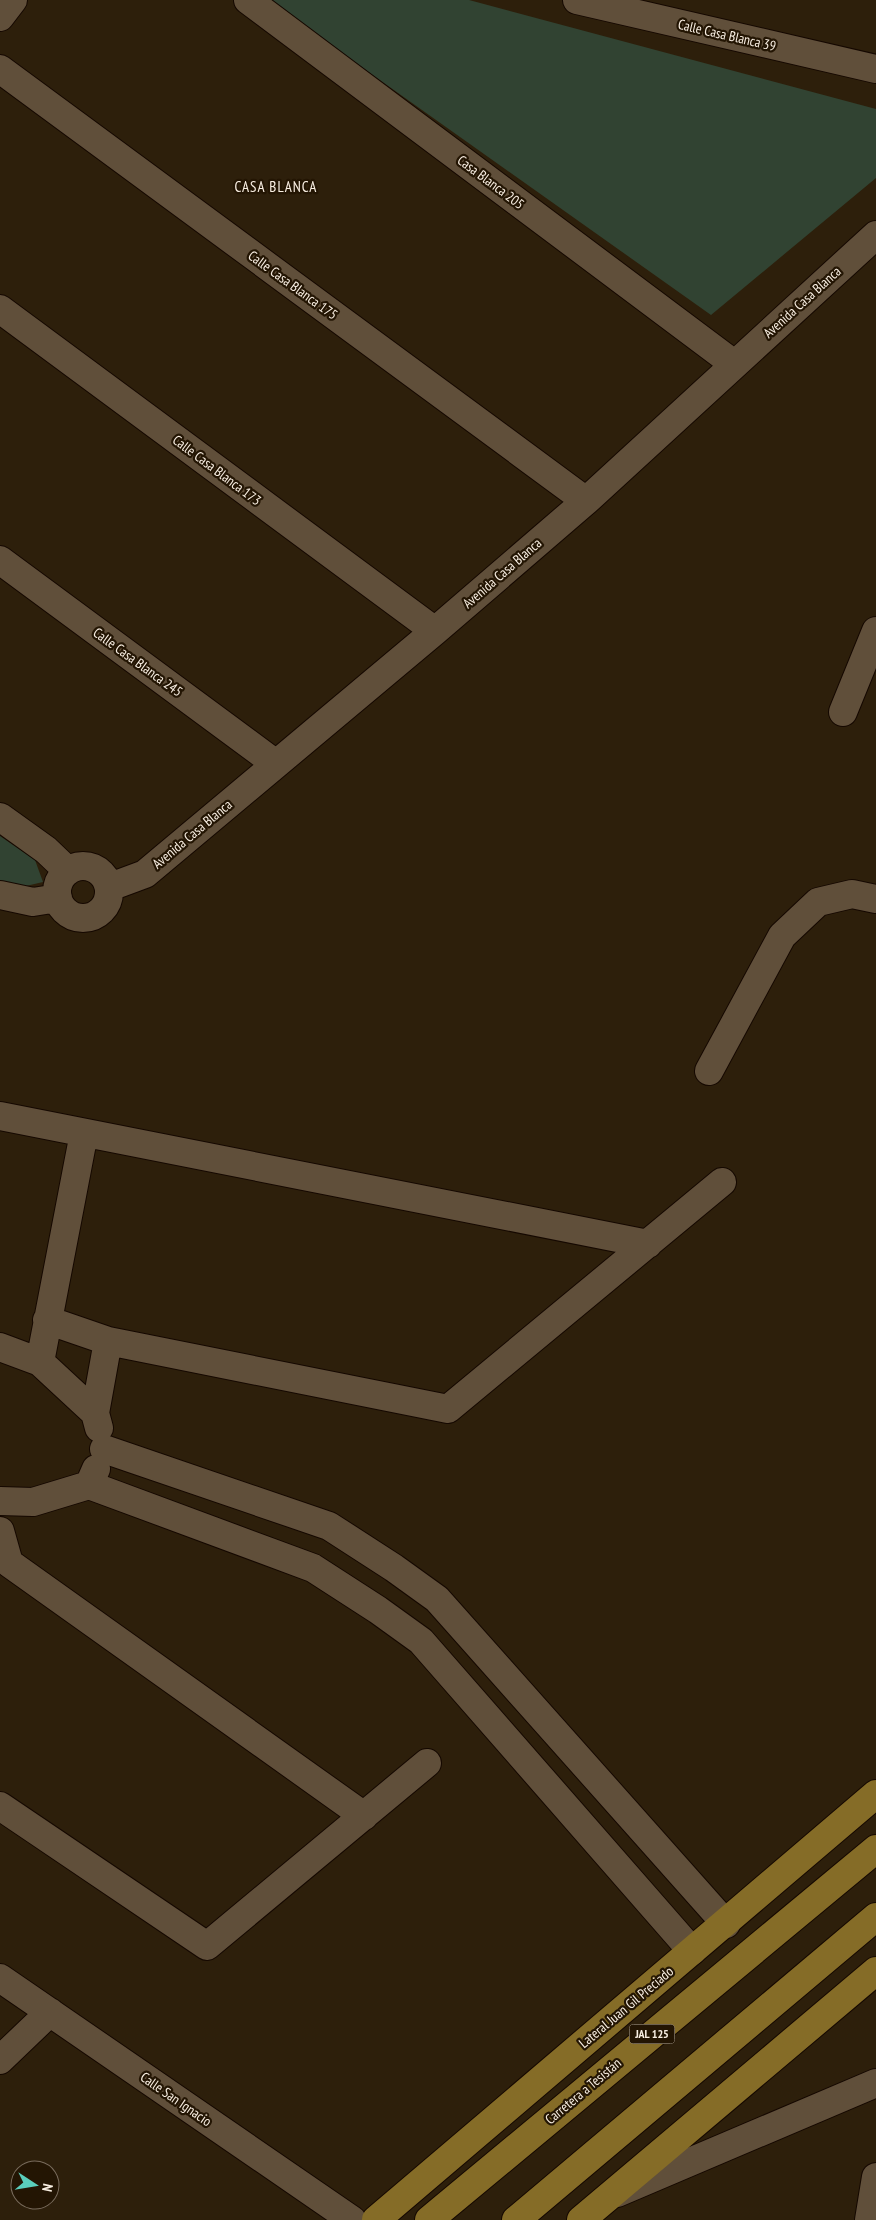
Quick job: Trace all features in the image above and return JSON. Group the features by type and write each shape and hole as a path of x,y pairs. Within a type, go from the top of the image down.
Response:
{"main road":[{"name":"Lateral Juan Gil Preciado","path":"376,2220 726,1924 876,1794"},
{"name":"Carretera a Tesistán","path":"429,2220 876,1849"},
{"path":"516,2220 876,1917"},
{"path":"581,2220 876,1971"}],"street":[{"path":"0,17 12,0"},
{"name":"Casa Blanca 205","path":"248,0 734,364"},
{"name":"Calle Casa Blanca 39","path":"577,0 876,69"},
{"name":"Calle Casa Blanca 175","path":"0,69 586,501"},
{"name":"Avenida Casa Blanca","path":"110,886 145,874 435,631 586,501 876,235"},
{"name":"Calle Casa Blanca 173","path":"0,309 435,631"},
{"name":"Calle Casa Blanca 245","path":"0,560 276,764"},
{"path":"843,712 876,632"},
{"path":"0,817 46,850 68,870"},
{"path":"78,866 88,866 98,870 106,877 110,886 110,897 106,907 99,914 89,918 79,919 69,915 62,908 58,898 57,888 61,878 68,870 78,866"},
{"path":"709,1071 782,936 818,902 852,894 876,899"},
{"path":"0,895 34,902 58,898"},
{"path":"0,1116 648,1244"},
{"path":"40,1362 84,1133"},
{"path":"47,1320 108,1341 448,1409 722,1182"},
{"path":"89,1485 104,1449 95,1413 108,1341"},
{"path":"0,1347 40,1362 95,1413"},
{"path":"104,1449 329,1526 394,1568 437,1599 726,1924"},
{"path":"0,1500 33,1502 89,1485 313,1568 378,1610 421,1641 692,1951"},
{"path":"0,1531 5,1570 364,1816"},
{"path":"0,1806 207,1946 427,1763"},
{"name":"Calle San Ignacio","path":"0,1978 352,2220"},
{"path":"0,2060 50,2012"},
{"path":"609,2196 876,2083"},
{"path":"869,2220 876,2176"}],"green space":[{"path":"267,0 469,0 876,109 876,178 711,315"},
{"path":"0,836 35,860 43,882 26,886 0,881"}],"district":[{"name":"CASA BLANCA","path":"276,187"}]}
